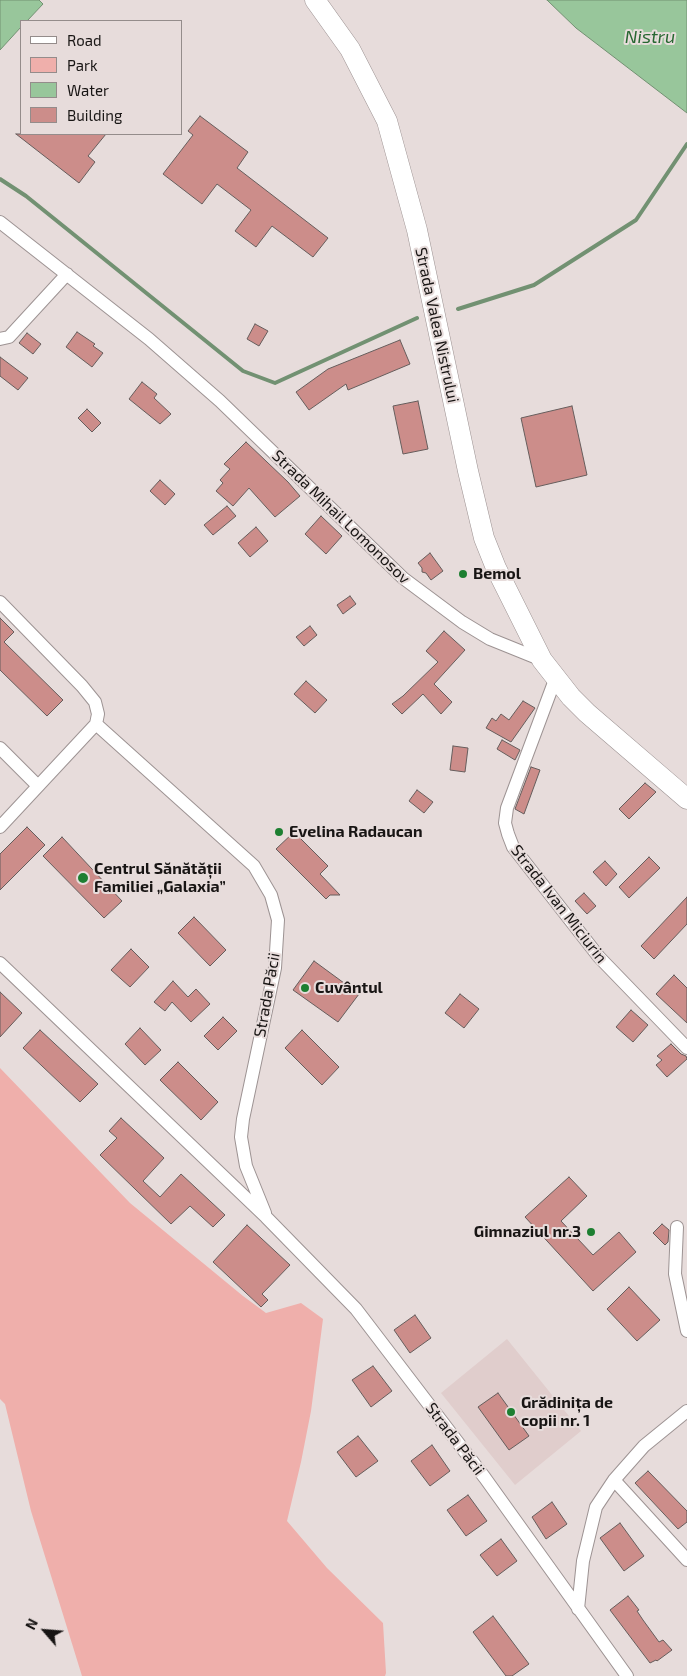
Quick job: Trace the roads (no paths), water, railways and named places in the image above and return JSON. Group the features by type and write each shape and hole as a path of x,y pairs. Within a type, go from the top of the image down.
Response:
{"main road":[{"name":"Strada Valea Nistrului","path":"315,0 350,48 387,121 417,230 484,538 496,568 542,660"},
{"path":"542,660 587,713 687,799"}],"street":[{"name":"Strada Mihail Lomonosov","path":"0,222 149,339 220,401 403,578 462,622 512,649 542,660"},
{"path":"0,339 9,337 67,274"},
{"path":"0,602 82,686 95,702 98,714 96,724 0,827"},
{"name":"Strada Ivan Miciurin","path":"556,677 507,808 505,823 508,834 513,847 599,957 687,1048"},
{"name":"Strada Păcii","path":"96,724 254,866 270,895 278,920 275,968 243,1119 241,1137 246,1166 266,1217"},
{"path":"0,748 38,786"},
{"name":"Strada Păcii","path":"0,963 266,1217 356,1309 485,1478 627,1676"},
{"path":"677,1227 675,1274 687,1331"},
{"path":"578,1609 583,1560 596,1507 614,1480 644,1446 687,1411"},
{"path":"614,1480 687,1560"}],"water":[{"path":"0,0 39,0 43,4 28,20 20,20 20,28 0,50"},
{"name":"Nistru","path":"547,0 687,0 687,113 576,28"}],"waterway":[{"path":"458,309 534,285 636,220 687,144"},
{"path":"0,179 26,196 243,371 275,383 417,318"}],"place":[{"name":"Bemol","path":"463,574"},
{"name":"Evelina Radaucan","path":"279,832"},
{"name":"Centrul Sănătății Familiei „Galaxia”","path":"83,878"},
{"name":"Cuvântul","path":"305,988"},
{"name":"Gimnaziul nr.3","path":"591,1232"},
{"name":"Grădinița de copii nr. 1","path":"511,1412"}]}
